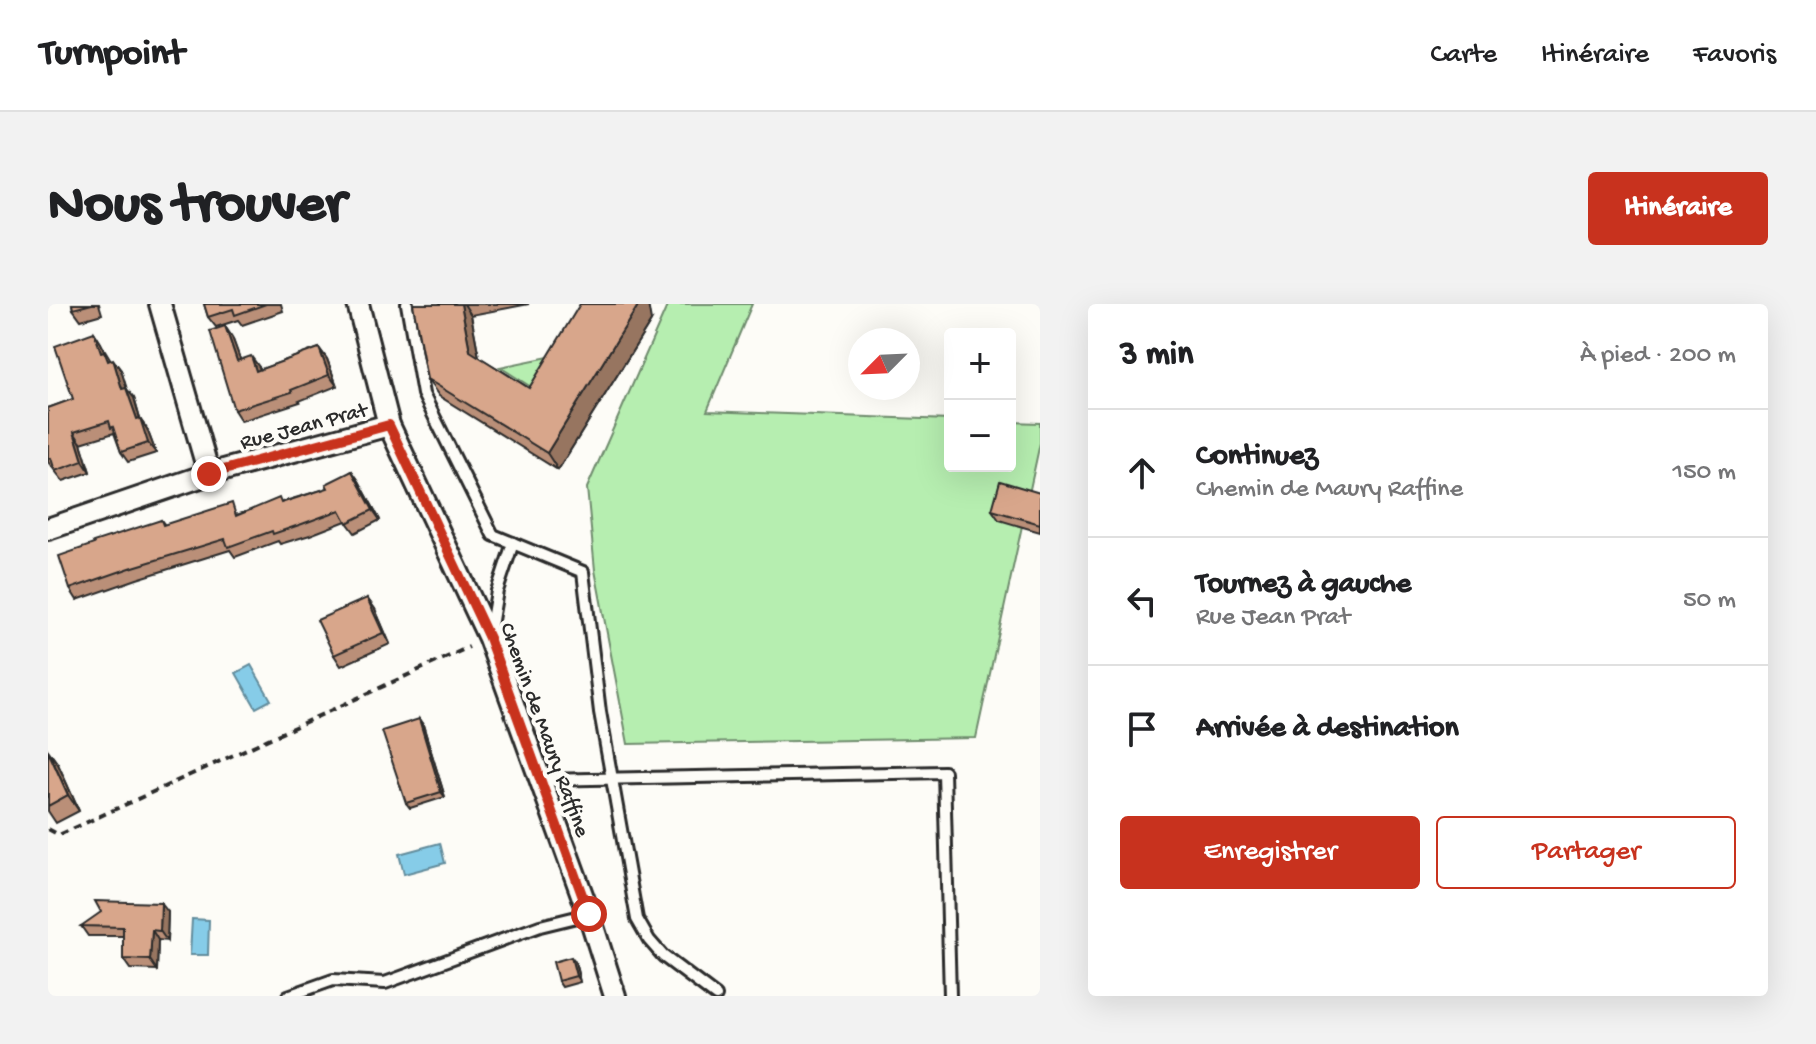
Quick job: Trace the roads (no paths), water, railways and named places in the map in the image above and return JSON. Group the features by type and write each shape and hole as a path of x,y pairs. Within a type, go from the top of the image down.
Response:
{"street":[{"path":"160,304 209,474"},
{"name":"Chemin de Maury Raffine","path":"358,304 389,425 489,638 589,914 615,996"},
{"name":"Rue Jean Prat","path":"48,529 209,474 389,425"}],"lane":[{"path":"407,304 423,394 493,535 583,572 600,712 637,919 663,956 716,996"},
{"path":"489,638 497,591 513,543"},
{"path":"540,780 944,772 950,996"},
{"path":"288,996 333,980 385,983 540,926 589,914"}],"water":[{"path":"251,665 271,700 256,708 236,673"},
{"path":"440,843 445,863 404,874 399,854"},
{"path":"192,919 209,920 208,955 190,955"}]}
